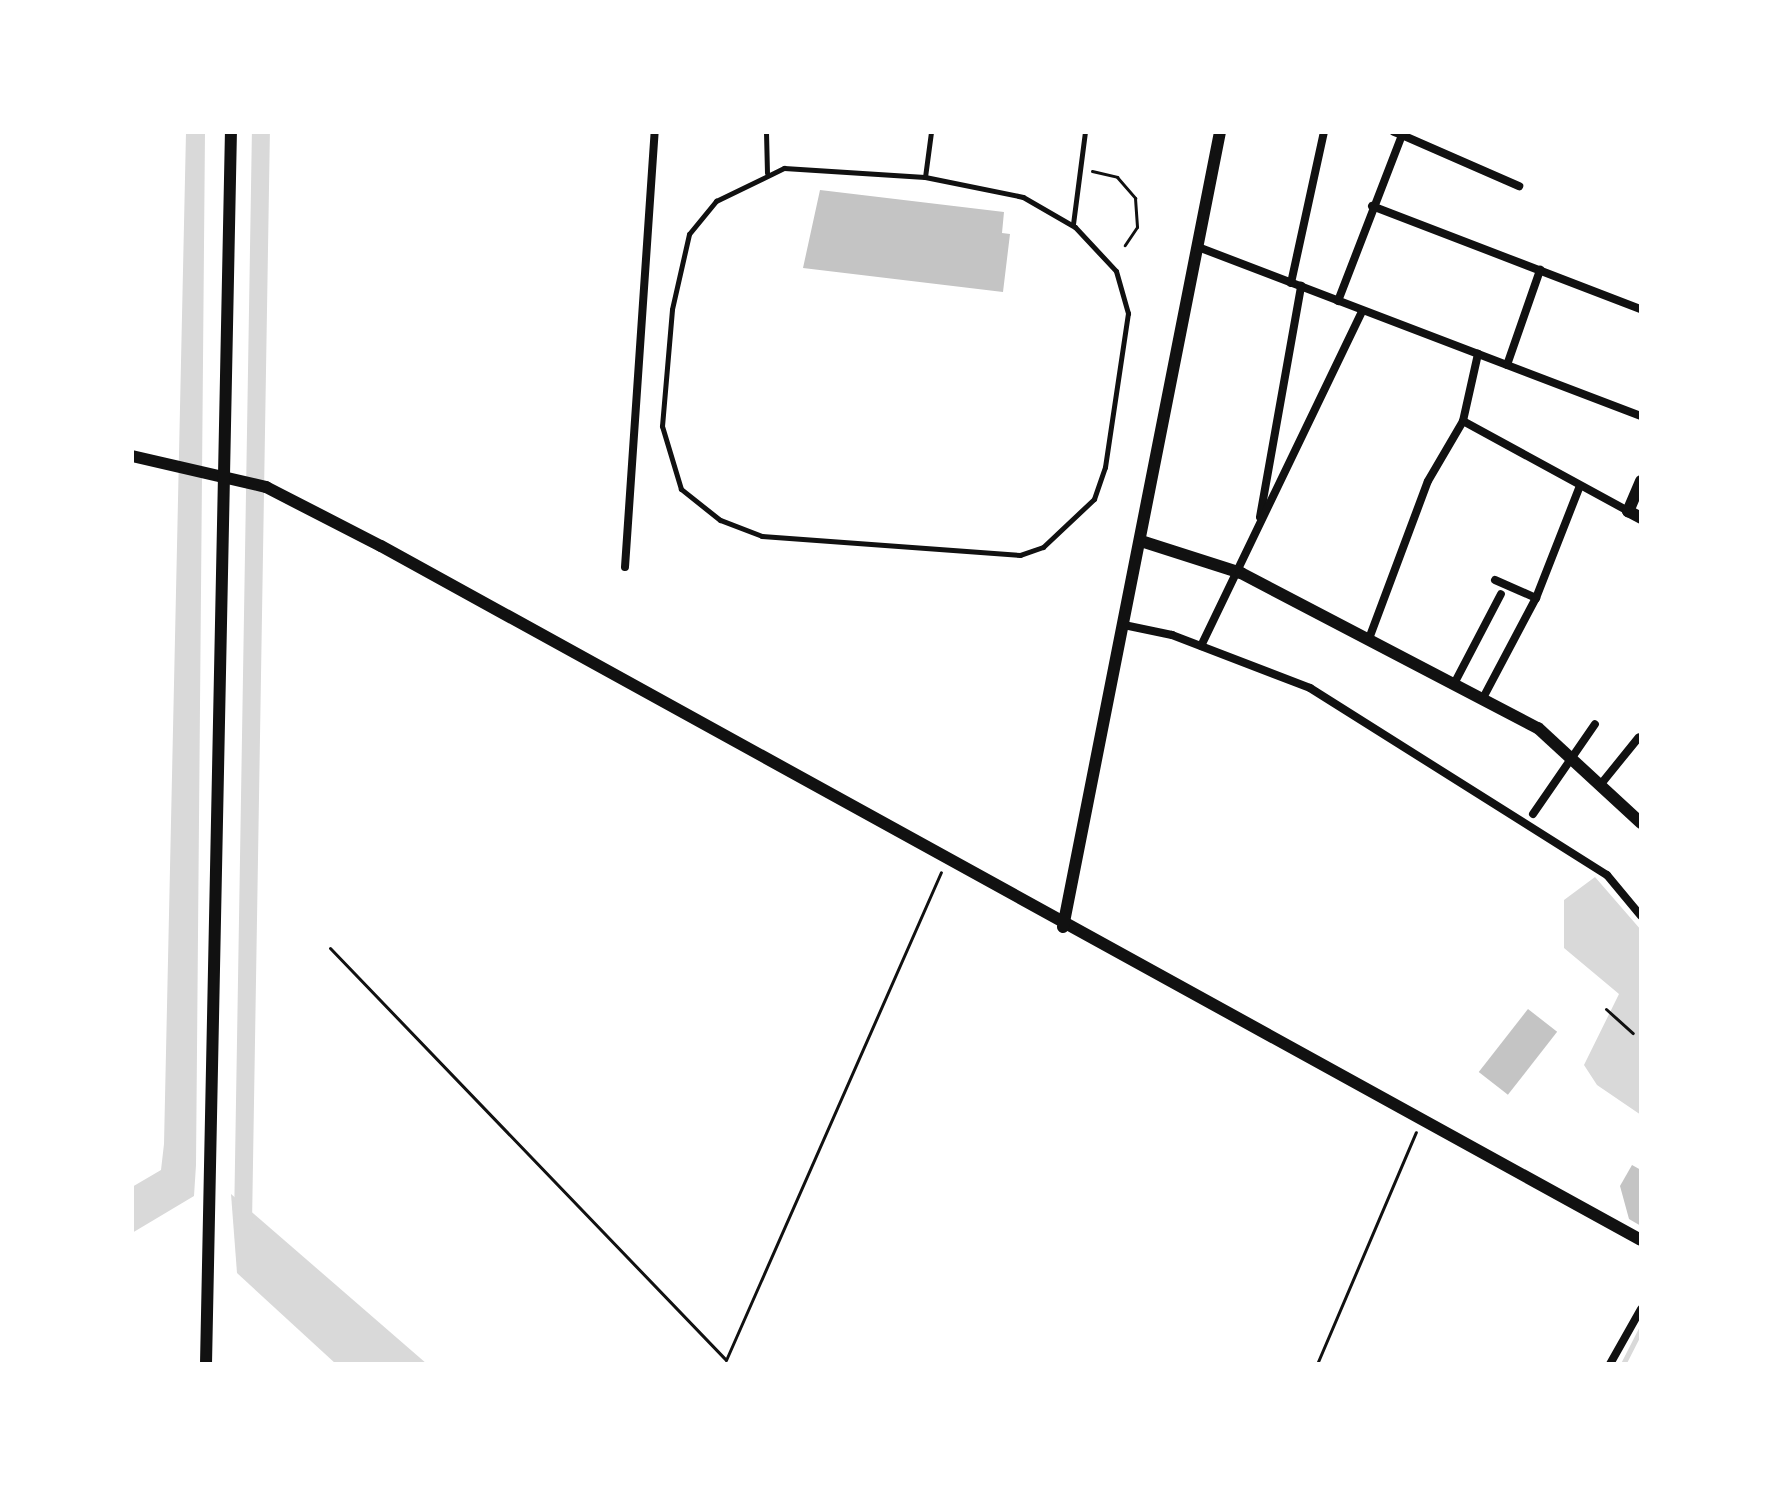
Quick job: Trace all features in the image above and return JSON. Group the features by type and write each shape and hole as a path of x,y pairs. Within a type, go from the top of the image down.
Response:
{"street":[{"path":"206,1364 231,132"},
{"path":"625,567 655,132"},
{"path":"1063,927 1220,132"},
{"path":"1291,283 1324,132"},
{"path":"1338,301 1398,134 1519,186"},
{"path":"1372,206 1641,309"},
{"path":"1198,247 1641,416"},
{"path":"1507,365 1540,270"},
{"path":"1201,646 1241,573 1260,517 1301,286"},
{"path":"1260,517 1280,491 1362,312"},
{"path":"1370,636 1428,481 1463,421 1478,354"},
{"path":"1463,421 1641,518"},
{"path":"132,456 225,475 266,487 1063,927 1641,1240"},
{"path":"1628,511 1641,481"},
{"path":"1483,698 1536,598 1580,486"},
{"path":"1141,541 1241,573 1370,636 1455,682 1572,756 1641,823"},
{"path":"1495,580 1536,598"},
{"path":"1455,682 1501,594"},
{"path":"1124,625 1201,646 1310,688 1607,875 1641,916"},
{"path":"1533,814 1595,724"},
{"path":"1601,784 1639,737"},
{"path":"1610,1364 1641,1309"}],"lane":[{"path":"766,132 767,173"},
{"path":"925,177 931,132"},
{"path":"1073,225 1085,132"},
{"path":"767,173 925,177 1023,197 1073,225 1123,283 1128,313 1105,467 1094,499 1071,525 1020,555 762,536 720,520 681,489 662,426 672,309 689,234 716,201 767,173"}],"path":[{"path":"1092,171 1117,177 1135,198 1137,227 1125,245"},
{"path":"330,948 728,1362 946,862"},
{"path":"1606,1009 1633,1033"},
{"path":"1317,1364 1422,1119"}],"shaded area":[{"path":"186,132 205,132 196,1165 194,1196 132,1233 132,1187 161,1170 164,1144"},
{"path":"1595,877 1641,930 1641,1115 1597,1085 1584,1065 1619,994 1564,948 1564,900"},
{"path":"231,1194 427,1364 336,1364 237,1273"}],"building":[{"path":"820,190 1004,212 1002,233 1010,234 1003,292 803,268"},
{"path":"1528,1009 1557,1032 1508,1095 1479,1072"},
{"path":"1632,1165 1641,1170 1641,1226 1629,1219 1620,1186"}],"waterway":[{"path":"243,1224 261,132"},
{"path":"1623,1364 1641,1329"}]}
